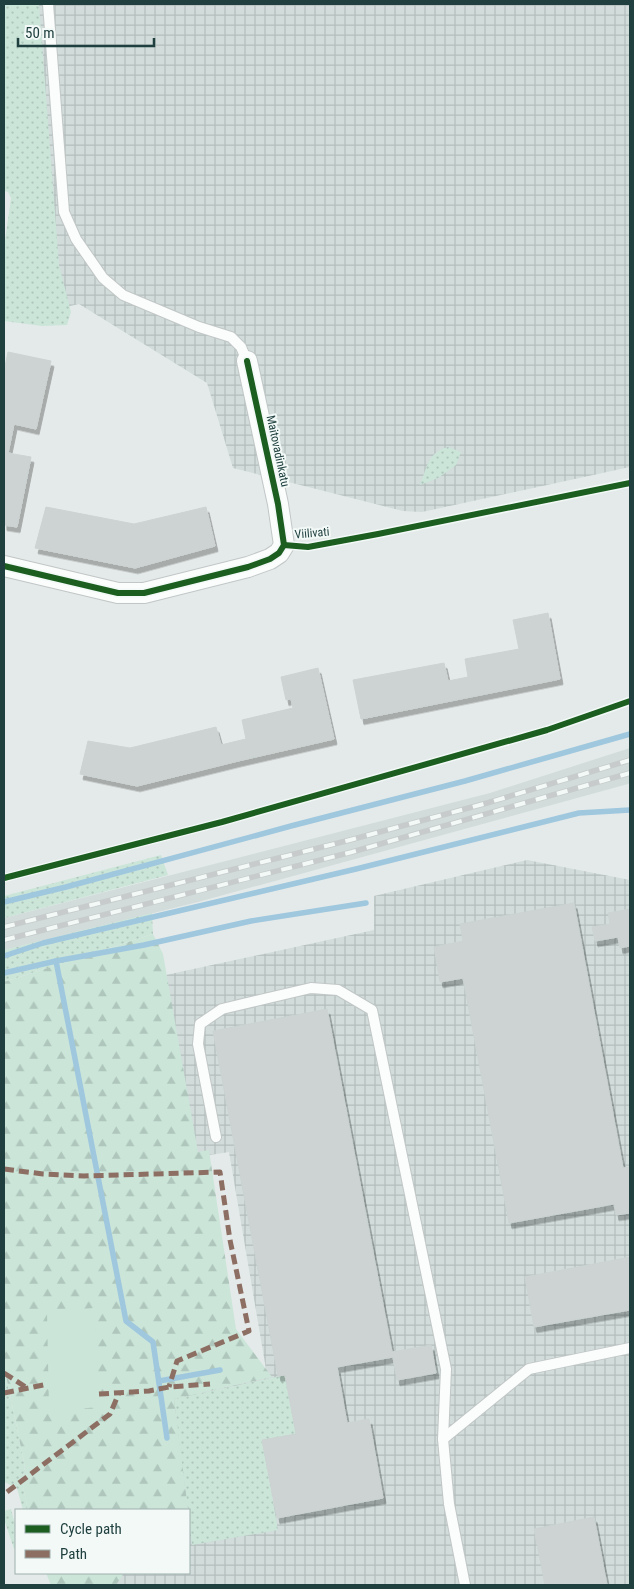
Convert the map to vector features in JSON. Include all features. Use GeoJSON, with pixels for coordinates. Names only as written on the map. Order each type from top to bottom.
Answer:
{"type":"FeatureCollection","features":[{"type":"Feature","properties":{"kind":"street","name":"Maitovadinkatu"},"geometry":{"type":"LineString","coordinates":[[247,361],[278,504],[284,546]]}},
{"type":"Feature","properties":{"kind":"street","name":"Viilivati"},"geometry":{"type":"LineString","coordinates":[[4,566],[118,593],[144,593],[248,567],[270,559],[279,553],[284,546]]}},
{"type":"Feature","properties":{"kind":"lane"},"geometry":{"type":"LineString","coordinates":[[48,4],[64,212],[76,238],[103,278],[123,295],[199,327],[231,337],[241,347],[247,361]]}},
{"type":"Feature","properties":{"kind":"lane"},"geometry":{"type":"LineString","coordinates":[[216,1137],[198,1044],[200,1024],[222,1009],[311,988],[338,990],[372,1010],[446,1369],[443,1439],[449,1504],[465,1585]]}},
{"type":"Feature","properties":{"kind":"lane"},"geometry":{"type":"LineString","coordinates":[[443,1439],[529,1369],[630,1348]]}},
{"type":"Feature","properties":{"kind":"shaded area"},"geometry":{"type":"Polygon","coordinates":[[[19,4],[630,4],[630,467],[422,512],[403,511],[233,468],[207,383],[79,304],[17,318],[19,4]]]}},
{"type":"Feature","properties":{"kind":"shaded area"},"geometry":{"type":"Polygon","coordinates":[[[630,748],[630,783],[628,784],[198,902],[4,950],[4,918],[490,793],[630,748]]]}},
{"type":"Feature","properties":{"kind":"shaded area"},"geometry":{"type":"Polygon","coordinates":[[[527,860],[630,880],[630,1585],[110,1585],[116,1574],[190,1574],[190,1509],[183,1509],[171,1397],[267,1375],[229,1152],[197,1157],[161,976],[374,930],[374,896],[527,860]]]}},
{"type":"Feature","properties":{"kind":"green space"},"geometry":{"type":"Polygon","coordinates":[[[4,4],[39,4],[59,265],[71,312],[67,325],[42,326],[4,321],[4,247],[11,198],[8,192],[4,191],[4,4]]]}},
{"type":"Feature","properties":{"kind":"green space"},"geometry":{"type":"Polygon","coordinates":[[[448,447],[461,452],[456,465],[438,478],[420,485],[432,457],[441,449],[448,447]]]}},
{"type":"Feature","properties":{"kind":"green space"},"geometry":{"type":"Polygon","coordinates":[[[161,855],[168,875],[4,918],[4,896],[161,855]]]}},
{"type":"Feature","properties":{"kind":"green space"},"geometry":{"type":"Polygon","coordinates":[[[152,913],[153,934],[4,982],[4,950],[152,913]]]}},
{"type":"Feature","properties":{"kind":"green space"},"geometry":{"type":"Polygon","coordinates":[[[153,934],[163,954],[198,1152],[209,1150],[236,1329],[272,1377],[174,1399],[188,1509],[28,1509],[22,1482],[25,1467],[4,1366],[4,982],[153,934]]]}},
{"type":"Feature","properties":{"kind":"green space"},"geometry":{"type":"Polygon","coordinates":[[[94,1308],[100,1407],[49,1411],[47,1312],[94,1308]]]}},
{"type":"Feature","properties":{"kind":"green space"},"geometry":{"type":"Polygon","coordinates":[[[4,1366],[25,1467],[22,1482],[28,1509],[23,1509],[17,1488],[4,1482],[4,1366]]]}},
{"type":"Feature","properties":{"kind":"green space"},"geometry":{"type":"Polygon","coordinates":[[[285,1375],[296,1434],[262,1440],[278,1530],[192,1545],[190,1509],[188,1509],[174,1399],[285,1375]]]}},
{"type":"Feature","properties":{"kind":"green space"},"geometry":{"type":"Polygon","coordinates":[[[11,1509],[15,1524],[15,1549],[4,1519],[4,1511],[11,1509]]]}},
{"type":"Feature","properties":{"kind":"green space"},"geometry":{"type":"Polygon","coordinates":[[[46,1574],[123,1574],[116,1585],[51,1585],[46,1574]]]}},
{"type":"Feature","properties":{"kind":"building"},"geometry":{"type":"Polygon","coordinates":[[[8,352],[51,361],[36,429],[14,424],[8,453],[31,457],[17,527],[4,525],[4,371],[8,352]]]}},
{"type":"Feature","properties":{"kind":"building"},"geometry":{"type":"Polygon","coordinates":[[[46,507],[134,524],[206,507],[215,546],[135,568],[35,548],[46,507]]]}},
{"type":"Feature","properties":{"kind":"building"},"geometry":{"type":"Polygon","coordinates":[[[548,613],[560,679],[361,719],[353,680],[444,663],[448,681],[468,677],[465,659],[519,649],[513,620],[548,613]]]}},
{"type":"Feature","properties":{"kind":"building"},"geometry":{"type":"Polygon","coordinates":[[[318,668],[334,739],[238,761],[233,742],[246,739],[242,720],[293,708],[291,699],[286,700],[281,677],[318,668]]]}},
{"type":"Feature","properties":{"kind":"building"},"geometry":{"type":"Polygon","coordinates":[[[216,727],[221,745],[233,742],[238,761],[137,786],[80,774],[88,741],[130,748],[216,727]]]}},
{"type":"Feature","properties":{"kind":"building"},"geometry":{"type":"Polygon","coordinates":[[[574,903],[623,1168],[630,1167],[630,1213],[616,1215],[614,1204],[509,1223],[463,978],[440,982],[434,947],[463,941],[460,924],[574,903]]]}},
{"type":"Feature","properties":{"kind":"building"},"geometry":{"type":"Polygon","coordinates":[[[630,909],[630,946],[620,948],[618,937],[595,941],[592,927],[610,924],[608,913],[630,909]]]}},
{"type":"Feature","properties":{"kind":"building"},"geometry":{"type":"Polygon","coordinates":[[[327,1009],[392,1352],[431,1345],[436,1373],[397,1380],[393,1357],[337,1367],[347,1423],[369,1419],[383,1498],[277,1518],[262,1440],[296,1434],[285,1375],[278,1376],[213,1031],[327,1009]]]}},
{"type":"Feature","properties":{"kind":"building"},"geometry":{"type":"Polygon","coordinates":[[[630,1257],[630,1310],[567,1321],[557,1271],[630,1257]]]}},
{"type":"Feature","properties":{"kind":"building"},"geometry":{"type":"Polygon","coordinates":[[[557,1271],[567,1321],[534,1327],[525,1277],[557,1271]]]}},
{"type":"Feature","properties":{"kind":"building"},"geometry":{"type":"Polygon","coordinates":[[[594,1517],[607,1585],[545,1585],[534,1529],[594,1517]]]}},
{"type":"Feature","properties":{"kind":"waterway"},"geometry":{"type":"LineString","coordinates":[[4,902],[465,781],[630,734]]}},
{"type":"Feature","properties":{"kind":"waterway"},"geometry":{"type":"LineString","coordinates":[[4,956],[43,943],[356,869],[579,813],[630,810]]}},
{"type":"Feature","properties":{"kind":"waterway"},"geometry":{"type":"LineString","coordinates":[[4,973],[251,921],[366,903]]}},
{"type":"Feature","properties":{"kind":"waterway"},"geometry":{"type":"LineString","coordinates":[[56,961],[126,1321],[153,1342],[167,1438]]}},
{"type":"Feature","properties":{"kind":"waterway"},"geometry":{"type":"LineString","coordinates":[[159,1381],[220,1370]]}},
{"type":"Feature","properties":{"kind":"railway"},"geometry":{"type":"LineString","coordinates":[[4,927],[350,840],[487,803],[630,760]]}},
{"type":"Feature","properties":{"kind":"railway"},"geometry":{"type":"LineString","coordinates":[[4,940],[352,852],[630,773]]}},
{"type":"Feature","properties":{"kind":"marked path"},"geometry":{"type":"LineString","coordinates":[[4,1169],[43,1174],[84,1176],[220,1172],[230,1240],[249,1331],[177,1361],[169,1387]]}},
{"type":"Feature","properties":{"kind":"marked path"},"geometry":{"type":"LineString","coordinates":[[4,1373],[27,1388]]}},
{"type":"Feature","properties":{"kind":"marked path"},"geometry":{"type":"LineString","coordinates":[[4,1393],[48,1384]]}},
{"type":"Feature","properties":{"kind":"marked path"},"geometry":{"type":"LineString","coordinates":[[99,1394],[210,1384]]}},
{"type":"Feature","properties":{"kind":"marked path"},"geometry":{"type":"LineString","coordinates":[[7,1492],[110,1414],[119,1393]]}},
{"type":"Feature","properties":{"kind":"cycle path"},"geometry":{"type":"LineString","coordinates":[[247,361],[278,504],[284,545]]}},
{"type":"Feature","properties":{"kind":"cycle path"},"geometry":{"type":"LineString","coordinates":[[284,545],[308,547],[630,483]]}},
{"type":"Feature","properties":{"kind":"cycle path"},"geometry":{"type":"LineString","coordinates":[[4,566],[118,593],[144,593],[248,567],[270,559],[279,553],[284,545]]}},
{"type":"Feature","properties":{"kind":"cycle path"},"geometry":{"type":"LineString","coordinates":[[4,878],[222,822],[547,730],[630,701]]}}]}
